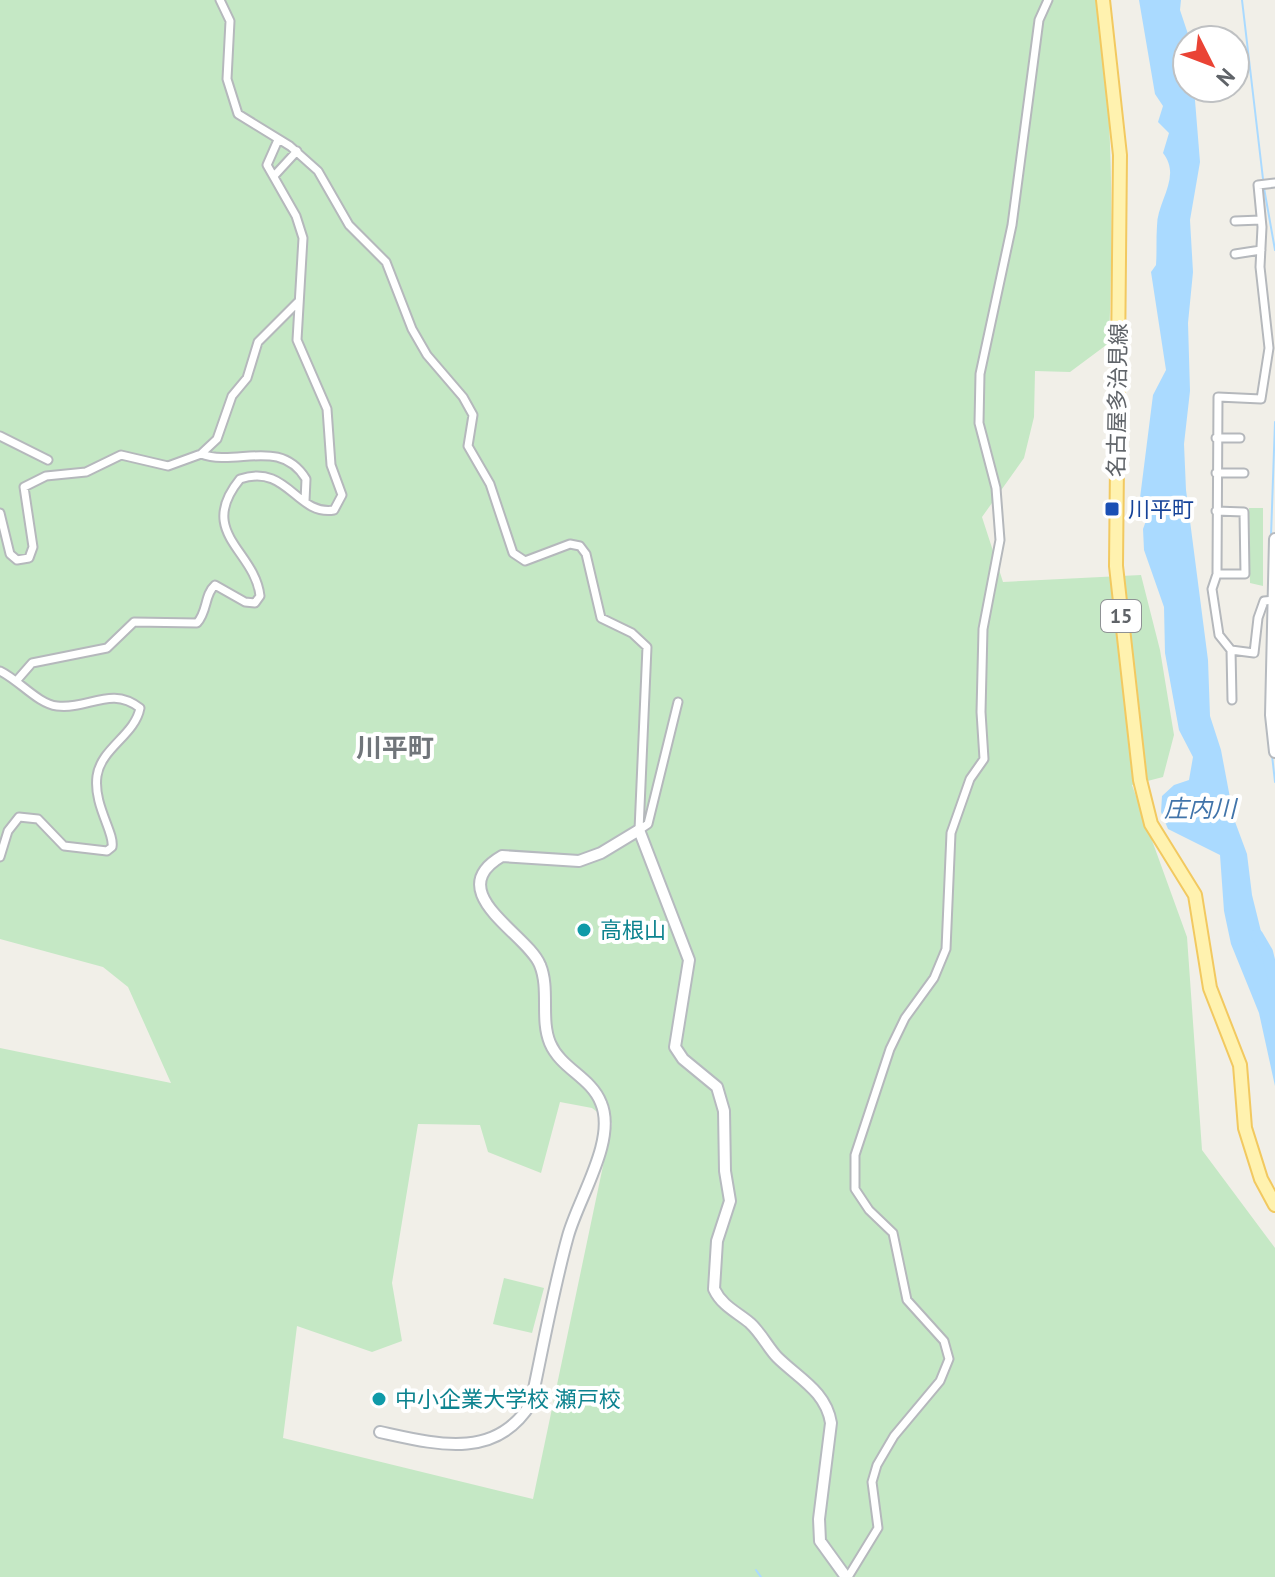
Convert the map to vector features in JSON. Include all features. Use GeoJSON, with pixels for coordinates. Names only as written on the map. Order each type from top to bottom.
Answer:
{"type":"FeatureCollection","features":[{"type":"Feature","properties":{"kind":"main road","name":"名古屋多治見線"},"geometry":{"type":"LineString","coordinates":[[1103,0],[1120,155],[1116,566],[1140,780],[1151,824],[1195,895],[1210,988],[1240,1065],[1245,1128],[1261,1179],[1275,1205]]}},
{"type":"Feature","properties":{"kind":"street"},"geometry":{"type":"LineString","coordinates":[[220,0],[230,21],[227,79],[238,114],[297,151],[328,185],[349,225],[386,262],[412,329],[427,355],[463,397],[473,415],[468,446],[490,484],[513,553],[525,561],[570,544],[580,546],[586,554],[601,618],[632,633],[647,647],[639,830],[689,960],[675,1047],[683,1059],[717,1087],[724,1111],[725,1171],[730,1201],[717,1241],[714,1289],[732,1312],[747,1321],[779,1358],[821,1396],[829,1410],[831,1423],[819,1519],[820,1541],[847,1577],[878,1528],[872,1482],[877,1465],[894,1436],[940,1381],[949,1359],[944,1341],[907,1300],[893,1233],[869,1210],[855,1189],[855,1155],[867,1110],[898,1029],[934,978],[946,949],[951,833],[970,779],[984,759],[981,712],[983,629],[1000,540],[996,488],[979,423],[980,374],[1012,225],[1039,20],[1048,0]]}},
{"type":"Feature","properties":{"kind":"street"},"geometry":{"type":"LineString","coordinates":[[18,679],[32,663],[107,648],[134,622],[197,623],[206,612],[209,590],[215,585],[245,602],[255,603],[260,596],[259,588],[226,532],[226,503],[240,479],[266,475],[277,479],[305,501],[327,511],[334,510],[342,495],[331,465],[327,409],[297,340],[303,238],[296,216],[267,165],[278,140]]}},
{"type":"Feature","properties":{"kind":"street"},"geometry":{"type":"LineString","coordinates":[[274,176],[297,151]]}},
{"type":"Feature","properties":{"kind":"street"},"geometry":{"type":"LineString","coordinates":[[1232,700],[1231,650],[1219,635],[1212,589],[1217,574],[1218,397],[1261,399],[1269,348],[1258,185],[1275,183]]}},
{"type":"Feature","properties":{"kind":"street"},"geometry":{"type":"LineString","coordinates":[[1235,221],[1261,220]]}},
{"type":"Feature","properties":{"kind":"street"},"geometry":{"type":"LineString","coordinates":[[1235,254],[1261,250]]}},
{"type":"Feature","properties":{"kind":"street"},"geometry":{"type":"LineString","coordinates":[[0,513],[10,554],[17,560],[29,558],[33,547],[24,487],[46,476],[86,472],[121,455],[168,466],[201,454],[217,439],[232,396],[247,378],[258,342],[298,302]]}},
{"type":"Feature","properties":{"kind":"street"},"geometry":{"type":"LineString","coordinates":[[0,436],[48,460]]}},
{"type":"Feature","properties":{"kind":"street"},"geometry":{"type":"LineString","coordinates":[[1216,438],[1240,438]]}},
{"type":"Feature","properties":{"kind":"street"},"geometry":{"type":"LineString","coordinates":[[201,454],[215,459],[240,454],[275,455],[289,462],[306,479],[305,501]]}},
{"type":"Feature","properties":{"kind":"street"},"geometry":{"type":"LineString","coordinates":[[1216,473],[1244,473]]}},
{"type":"Feature","properties":{"kind":"street"},"geometry":{"type":"LineString","coordinates":[[1216,511],[1244,512],[1245,574],[1217,574]]}},
{"type":"Feature","properties":{"kind":"street"},"geometry":{"type":"LineString","coordinates":[[1275,539],[1271,715],[1275,752]]}},
{"type":"Feature","properties":{"kind":"street"},"geometry":{"type":"LineString","coordinates":[[1231,650],[1254,653],[1264,601],[1274,600]]}},
{"type":"Feature","properties":{"kind":"street"},"geometry":{"type":"LineString","coordinates":[[0,671],[18,679],[43,703],[54,706],[74,706],[114,696],[140,708],[138,719],[104,759],[97,777],[98,806],[113,838],[112,847],[107,851],[64,846],[38,819],[19,817],[8,831],[0,857]]}},
{"type":"Feature","properties":{"kind":"street"},"geometry":{"type":"LineString","coordinates":[[380,1432],[454,1446],[475,1444],[496,1437],[518,1422],[531,1403],[568,1235],[589,1185],[606,1121],[601,1101],[588,1083],[567,1068],[556,1054],[545,1022],[542,967],[532,951],[495,918],[485,902],[481,881],[484,871],[502,856],[579,861],[601,853],[648,824],[678,702]]}},
{"type":"Feature","properties":{"kind":"green space"},"geometry":{"type":"Polygon","coordinates":[[[0,0],[1097,0],[1107,85],[1111,171],[1109,343],[1070,372],[1035,371],[1034,417],[1024,458],[982,517],[1003,582],[1141,575],[1160,650],[1174,735],[1163,777],[1132,785],[1187,937],[1202,1150],[1275,1248],[1275,1577],[0,1577],[0,1048],[171,1083],[128,987],[103,967],[0,939],[0,0]],[[560,1102],[541,1173],[488,1152],[480,1125],[418,1124],[392,1283],[402,1341],[372,1352],[297,1326],[283,1438],[533,1499],[612,1123],[592,1108],[560,1102]]]}},
{"type":"Feature","properties":{"kind":"green space"},"geometry":{"type":"Polygon","coordinates":[[[1249,508],[1263,508],[1263,586],[1250,583],[1249,508]]]}},
{"type":"Feature","properties":{"kind":"green space"},"geometry":{"type":"Polygon","coordinates":[[[504,1278],[544,1288],[532,1333],[493,1324],[504,1278]]]}},
{"type":"Feature","properties":{"kind":"water","name":"庄内川"},"geometry":{"type":"Polygon","coordinates":[[[1139,0],[1181,0],[1180,10],[1185,24],[1171,24],[1171,104],[1195,104],[1200,162],[1190,220],[1193,272],[1188,323],[1190,391],[1184,444],[1186,490],[1208,660],[1210,716],[1221,750],[1234,819],[1247,854],[1252,895],[1275,988],[1275,1086],[1259,1013],[1231,944],[1224,911],[1220,855],[1168,829],[1161,812],[1162,796],[1174,785],[1189,780],[1193,757],[1179,730],[1165,653],[1164,607],[1144,550],[1143,529],[1147,518],[1139,506],[1153,395],[1166,370],[1151,272],[1156,265],[1158,217],[1169,180],[1168,162],[1163,153],[1169,133],[1158,122],[1163,106],[1155,94],[1139,0]]]}},
{"type":"Feature","properties":{"kind":"waterway"},"geometry":{"type":"LineString","coordinates":[[1242,0],[1263,179]]}},
{"type":"Feature","properties":{"kind":"waterway"},"geometry":{"type":"LineString","coordinates":[[1264,188],[1275,250]]}},
{"type":"Feature","properties":{"kind":"waterway"},"geometry":{"type":"LineString","coordinates":[[1271,536],[1275,422]]}},
{"type":"Feature","properties":{"kind":"waterway"},"geometry":{"type":"LineString","coordinates":[[1272,755],[1275,782]]}},
{"type":"Feature","properties":{"kind":"waterway","name":"庄内川"},"geometry":{"type":"LineString","coordinates":[[1257,935],[1267,952],[1275,984]]}},
{"type":"Feature","properties":{"kind":"waterway"},"geometry":{"type":"LineString","coordinates":[[756,1570],[761,1577]]}},
{"type":"Feature","properties":{"kind":"place","name":"川平町"},"geometry":{"type":"Point","coordinates":[1112,509]}},
{"type":"Feature","properties":{"kind":"place","name":"高根山"},"geometry":{"type":"Point","coordinates":[584,930]}},
{"type":"Feature","properties":{"kind":"place","name":"中小企業大学校 瀬戸校"},"geometry":{"type":"Point","coordinates":[379,1399]}},
{"type":"Feature","properties":{"kind":"district","name":"川平町"},"geometry":{"type":"Point","coordinates":[395,748]}}]}
